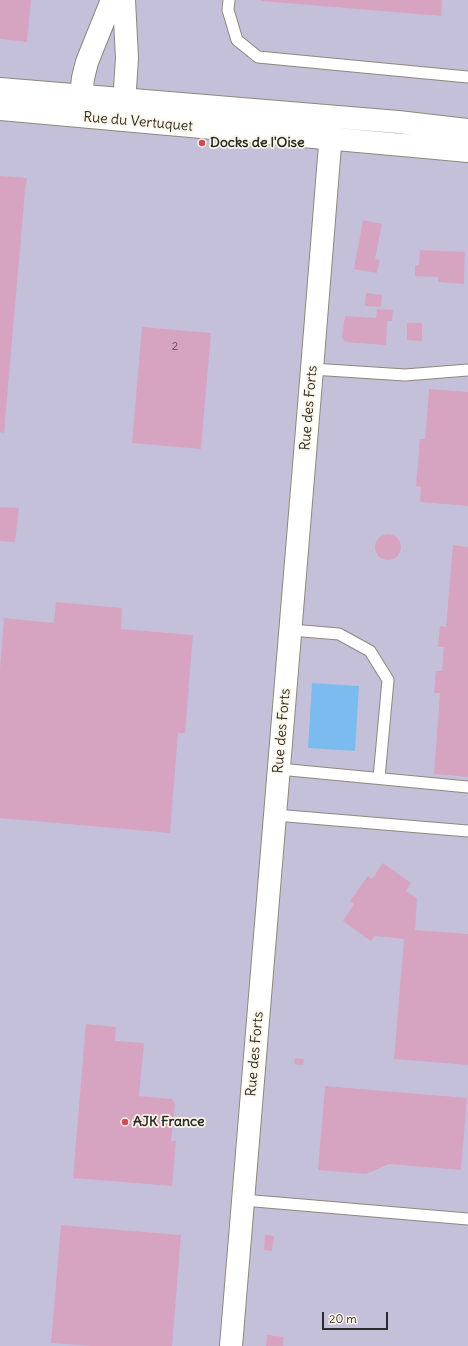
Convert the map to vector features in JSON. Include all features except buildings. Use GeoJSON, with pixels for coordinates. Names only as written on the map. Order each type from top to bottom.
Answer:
{"type":"FeatureCollection","features":[{"type":"Feature","properties":{"kind":"street"},"geometry":{"type":"LineString","coordinates":[[80,106],[83,78],[87,62],[112,0]]}},
{"type":"Feature","properties":{"kind":"street"},"geometry":{"type":"LineString","coordinates":[[124,0],[127,58],[124,110]]}},
{"type":"Feature","properties":{"kind":"street","name":"Rue du Vertuquet"},"geometry":{"type":"LineString","coordinates":[[0,89],[80,106],[124,110],[330,138],[468,152]]}},
{"type":"Feature","properties":{"kind":"street","name":"Rue du Vertuquet"},"geometry":{"type":"LineString","coordinates":[[0,109],[80,106]]}},
{"type":"Feature","properties":{"kind":"street","name":"Rue du Vertuquet"},"geometry":{"type":"LineString","coordinates":[[124,110],[332,116],[468,130]]}},
{"type":"Feature","properties":{"kind":"street","name":"Rue des Forts"},"geometry":{"type":"LineString","coordinates":[[231,1346],[332,116]]}},
{"type":"Feature","properties":{"kind":"lane"},"geometry":{"type":"LineString","coordinates":[[228,0],[228,10],[237,40],[258,57],[468,77]]}},
{"type":"Feature","properties":{"kind":"lane"},"geometry":{"type":"LineString","coordinates":[[312,369],[405,375],[468,370]]}},
{"type":"Feature","properties":{"kind":"lane"},"geometry":{"type":"LineString","coordinates":[[290,630],[339,634],[370,651],[388,680],[379,778]]}},
{"type":"Feature","properties":{"kind":"lane"},"geometry":{"type":"LineString","coordinates":[[279,769],[468,786]]}},
{"type":"Feature","properties":{"kind":"lane"},"geometry":{"type":"LineString","coordinates":[[275,815],[468,831]]}},
{"type":"Feature","properties":{"kind":"lane"},"geometry":{"type":"LineString","coordinates":[[243,1200],[468,1219]]}},
{"type":"Feature","properties":{"kind":"shaded area"},"geometry":{"type":"Polygon","coordinates":[[[0,0],[468,0],[468,1346],[0,1346],[0,0]]]}},
{"type":"Feature","properties":{"kind":"water"},"geometry":{"type":"Polygon","coordinates":[[[312,683],[359,686],[355,751],[308,748],[312,683]]]}},
{"type":"Feature","properties":{"kind":"place","name":"Docks de l'Oise"},"geometry":{"type":"Point","coordinates":[202,143]}},
{"type":"Feature","properties":{"kind":"place","name":"AJK France"},"geometry":{"type":"Point","coordinates":[125,1122]}}]}
